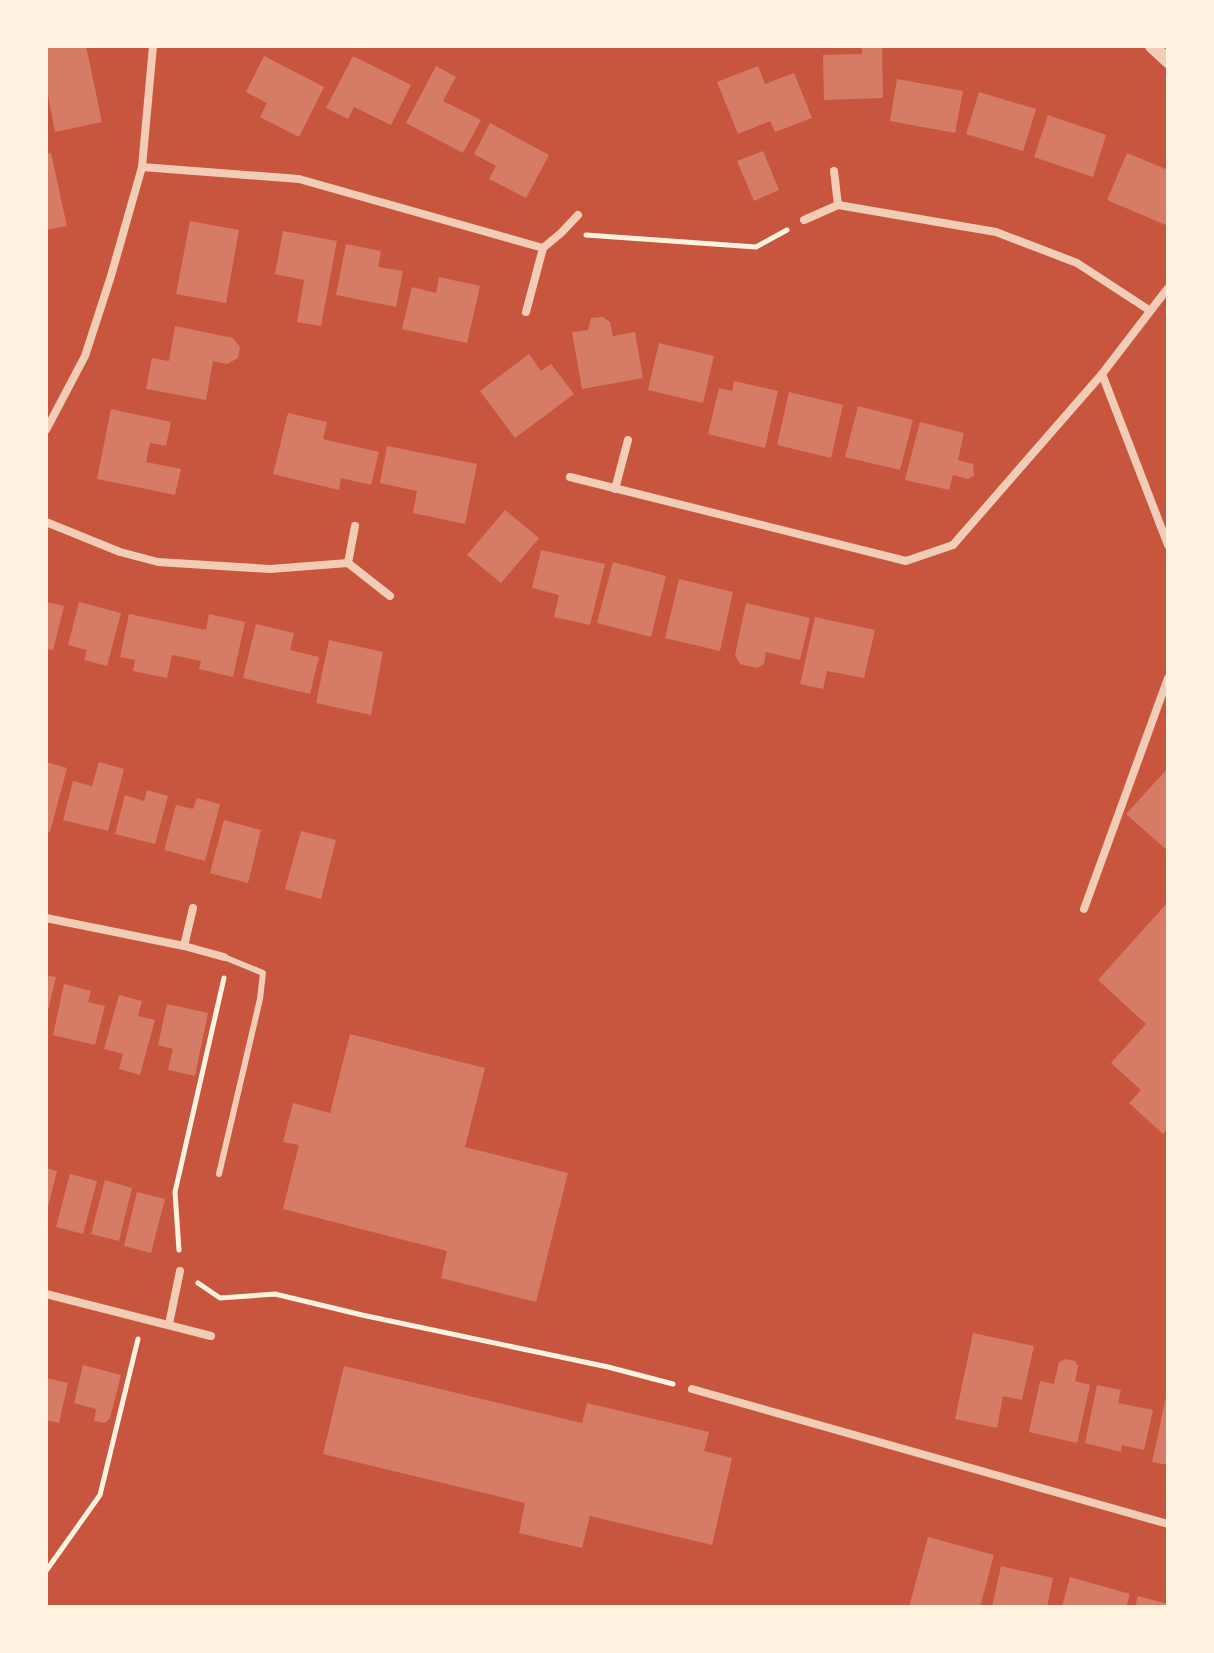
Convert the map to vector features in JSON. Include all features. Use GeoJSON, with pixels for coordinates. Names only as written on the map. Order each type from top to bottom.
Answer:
{"type":"FeatureCollection","features":[{"type":"Feature","properties":{"kind":"street"},"geometry":{"type":"LineString","coordinates":[[46,430],[85,356],[142,167],[153,46]]}},
{"type":"Feature","properties":{"kind":"street"},"geometry":{"type":"LineString","coordinates":[[1152,46],[1168,61]]}},
{"type":"Feature","properties":{"kind":"street"},"geometry":{"type":"LineString","coordinates":[[142,167],[299,179],[543,248]]}},
{"type":"Feature","properties":{"kind":"street"},"geometry":{"type":"LineString","coordinates":[[834,171],[838,205]]}},
{"type":"Feature","properties":{"kind":"street"},"geometry":{"type":"LineString","coordinates":[[804,220],[838,205],[996,232],[1077,263],[1149,310]]}},
{"type":"Feature","properties":{"kind":"street"},"geometry":{"type":"LineString","coordinates":[[526,312],[543,248],[578,215]]}},
{"type":"Feature","properties":{"kind":"street"},"geometry":{"type":"LineString","coordinates":[[570,477],[906,561],[953,545],[1102,374],[1168,288]]}},
{"type":"Feature","properties":{"kind":"street"},"geometry":{"type":"LineString","coordinates":[[1102,374],[1168,545]]}},
{"type":"Feature","properties":{"kind":"street"},"geometry":{"type":"LineString","coordinates":[[615,489],[628,440]]}},
{"type":"Feature","properties":{"kind":"street"},"geometry":{"type":"LineString","coordinates":[[46,522],[120,552],[158,562],[270,569],[348,563],[390,596]]}},
{"type":"Feature","properties":{"kind":"street"},"geometry":{"type":"LineString","coordinates":[[348,563],[355,526]]}},
{"type":"Feature","properties":{"kind":"street"},"geometry":{"type":"LineString","coordinates":[[1084,909],[1168,678]]}},
{"type":"Feature","properties":{"kind":"street"},"geometry":{"type":"LineString","coordinates":[[184,946],[193,908]]}},
{"type":"Feature","properties":{"kind":"street"},"geometry":{"type":"LineString","coordinates":[[46,918],[224,957]]}},
{"type":"Feature","properties":{"kind":"street"},"geometry":{"type":"LineString","coordinates":[[169,1324],[180,1271]]}},
{"type":"Feature","properties":{"kind":"street"},"geometry":{"type":"LineString","coordinates":[[46,1294],[211,1336]]}},
{"type":"Feature","properties":{"kind":"street"},"geometry":{"type":"LineString","coordinates":[[692,1389],[1168,1524]]}},
{"type":"Feature","properties":{"kind":"lane"},"geometry":{"type":"LineString","coordinates":[[219,1174],[260,999],[263,973],[224,957]]}},
{"type":"Feature","properties":{"kind":"path"},"geometry":{"type":"LineString","coordinates":[[561,233],[756,247],[804,220]]}},
{"type":"Feature","properties":{"kind":"path"},"geometry":{"type":"LineString","coordinates":[[224,957],[226,973],[175,1192],[180,1271],[220,1298],[275,1294],[608,1367],[692,1389]]}},
{"type":"Feature","properties":{"kind":"path"},"geometry":{"type":"LineString","coordinates":[[46,1571],[100,1495],[143,1319]]}},
{"type":"Feature","properties":{"kind":"building"},"geometry":{"type":"Polygon","coordinates":[[[46,46],[86,46],[102,122],[55,132],[46,85],[46,46]]]}},
{"type":"Feature","properties":{"kind":"building"},"geometry":{"type":"Polygon","coordinates":[[[862,46],[882,46],[883,98],[824,100],[823,55],[862,54],[862,46]]]}},
{"type":"Feature","properties":{"kind":"building"},"geometry":{"type":"Polygon","coordinates":[[[264,56],[324,87],[299,137],[260,117],[267,103],[246,92],[264,56]]]}},
{"type":"Feature","properties":{"kind":"building"},"geometry":{"type":"Polygon","coordinates":[[[353,56],[411,85],[391,125],[354,107],[348,119],[326,108],[353,56]]]}},
{"type":"Feature","properties":{"kind":"building"},"geometry":{"type":"Polygon","coordinates":[[[436,66],[456,77],[443,101],[481,120],[463,153],[406,123],[436,66]]]}},
{"type":"Feature","properties":{"kind":"building"},"geometry":{"type":"Polygon","coordinates":[[[758,66],[765,84],[794,73],[812,118],[775,132],[770,121],[738,134],[717,82],[758,66]]]}},
{"type":"Feature","properties":{"kind":"building"},"geometry":{"type":"Polygon","coordinates":[[[897,79],[963,91],[955,133],[890,121],[897,79]]]}},
{"type":"Feature","properties":{"kind":"building"},"geometry":{"type":"Polygon","coordinates":[[[979,92],[1036,109],[1023,151],[966,134],[979,92]]]}},
{"type":"Feature","properties":{"kind":"building"},"geometry":{"type":"Polygon","coordinates":[[[1048,115],[1106,135],[1093,177],[1034,157],[1048,115]]]}},
{"type":"Feature","properties":{"kind":"building"},"geometry":{"type":"Polygon","coordinates":[[[490,123],[549,155],[526,198],[489,179],[496,166],[474,154],[490,123]]]}},
{"type":"Feature","properties":{"kind":"building"},"geometry":{"type":"Polygon","coordinates":[[[763,151],[779,190],[754,201],[737,161],[763,151]]]}},
{"type":"Feature","properties":{"kind":"building"},"geometry":{"type":"Polygon","coordinates":[[[51,153],[67,226],[46,230],[46,154],[51,153]]]}},
{"type":"Feature","properties":{"kind":"building"},"geometry":{"type":"Polygon","coordinates":[[[1127,153],[1168,170],[1168,226],[1107,200],[1127,153]]]}},
{"type":"Feature","properties":{"kind":"building"},"geometry":{"type":"Polygon","coordinates":[[[190,221],[239,230],[226,303],[176,294],[190,221]]]}},
{"type":"Feature","properties":{"kind":"building"},"geometry":{"type":"Polygon","coordinates":[[[283,231],[337,241],[321,326],[297,322],[304,280],[275,274],[283,231]]]}},
{"type":"Feature","properties":{"kind":"building"},"geometry":{"type":"Polygon","coordinates":[[[346,244],[381,251],[378,267],[403,271],[396,307],[336,295],[346,244]]]}},
{"type":"Feature","properties":{"kind":"building"},"geometry":{"type":"Polygon","coordinates":[[[439,277],[480,286],[467,343],[402,329],[412,287],[436,293],[439,277]]]}},
{"type":"Feature","properties":{"kind":"building"},"geometry":{"type":"Polygon","coordinates":[[[603,317],[610,322],[613,336],[635,332],[643,378],[582,389],[572,332],[588,330],[591,318],[603,317]]]}},
{"type":"Feature","properties":{"kind":"building"},"geometry":{"type":"Polygon","coordinates":[[[175,326],[233,338],[240,347],[238,358],[227,364],[213,361],[206,400],[146,389],[152,358],[169,361],[175,326]]]}},
{"type":"Feature","properties":{"kind":"building"},"geometry":{"type":"Polygon","coordinates":[[[659,343],[714,356],[703,403],[648,390],[659,343]]]}},
{"type":"Feature","properties":{"kind":"building"},"geometry":{"type":"Polygon","coordinates":[[[529,354],[541,371],[551,364],[574,394],[515,438],[480,391],[529,354]]]}},
{"type":"Feature","properties":{"kind":"building"},"geometry":{"type":"Polygon","coordinates":[[[734,381],[778,391],[765,448],[708,434],[719,388],[732,391],[734,381]]]}},
{"type":"Feature","properties":{"kind":"building"},"geometry":{"type":"Polygon","coordinates":[[[789,392],[843,405],[831,458],[777,445],[789,392]]]}},
{"type":"Feature","properties":{"kind":"building"},"geometry":{"type":"Polygon","coordinates":[[[858,406],[913,420],[900,470],[845,457],[858,406]]]}},
{"type":"Feature","properties":{"kind":"building"},"geometry":{"type":"Polygon","coordinates":[[[111,409],[171,422],[166,446],[150,443],[146,462],[181,469],[175,495],[97,479],[111,409]]]}},
{"type":"Feature","properties":{"kind":"building"},"geometry":{"type":"Polygon","coordinates":[[[288,413],[327,422],[323,439],[379,452],[371,485],[341,478],[339,490],[273,474],[288,413]]]}},
{"type":"Feature","properties":{"kind":"building"},"geometry":{"type":"Polygon","coordinates":[[[920,422],[964,433],[958,460],[973,464],[974,476],[968,479],[953,475],[949,490],[905,480],[920,422]]]}},
{"type":"Feature","properties":{"kind":"building"},"geometry":{"type":"Polygon","coordinates":[[[387,446],[477,464],[465,524],[413,513],[417,491],[380,483],[387,446]]]}},
{"type":"Feature","properties":{"kind":"building"},"geometry":{"type":"Polygon","coordinates":[[[505,510],[539,538],[501,583],[467,555],[505,510]]]}},
{"type":"Feature","properties":{"kind":"building"},"geometry":{"type":"Polygon","coordinates":[[[541,550],[605,564],[590,625],[554,617],[559,595],[532,588],[541,550]]]}},
{"type":"Feature","properties":{"kind":"building"},"geometry":{"type":"Polygon","coordinates":[[[613,562],[666,576],[651,637],[597,623],[613,562]]]}},
{"type":"Feature","properties":{"kind":"building"},"geometry":{"type":"Polygon","coordinates":[[[679,579],[733,592],[720,651],[665,638],[679,579]]]}},
{"type":"Feature","properties":{"kind":"building"},"geometry":{"type":"Polygon","coordinates":[[[46,602],[64,606],[53,650],[46,649],[46,602]]]}},
{"type":"Feature","properties":{"kind":"building"},"geometry":{"type":"Polygon","coordinates":[[[79,602],[121,613],[107,666],[84,660],[87,650],[68,645],[79,602]]]}},
{"type":"Feature","properties":{"kind":"building"},"geometry":{"type":"Polygon","coordinates":[[[746,603],[810,618],[800,660],[766,652],[764,664],[757,668],[740,664],[735,655],[746,603]]]}},
{"type":"Feature","properties":{"kind":"building"},"geometry":{"type":"Polygon","coordinates":[[[129,614],[206,630],[209,614],[245,622],[233,677],[199,669],[201,661],[172,655],[167,678],[133,671],[135,660],[120,657],[129,614]]]}},
{"type":"Feature","properties":{"kind":"building"},"geometry":{"type":"Polygon","coordinates":[[[815,617],[875,630],[864,678],[827,671],[823,689],[800,684],[815,617]]]}},
{"type":"Feature","properties":{"kind":"building"},"geometry":{"type":"Polygon","coordinates":[[[256,624],[294,633],[290,650],[319,657],[310,694],[243,678],[256,624]]]}},
{"type":"Feature","properties":{"kind":"building"},"geometry":{"type":"Polygon","coordinates":[[[329,640],[383,652],[371,715],[316,703],[329,640]]]}},
{"type":"Feature","properties":{"kind":"building"},"geometry":{"type":"Polygon","coordinates":[[[46,762],[67,768],[50,832],[46,831],[46,762]]]}},
{"type":"Feature","properties":{"kind":"building"},"geometry":{"type":"Polygon","coordinates":[[[99,762],[124,769],[108,831],[63,820],[73,781],[92,786],[99,762]]]}},
{"type":"Feature","properties":{"kind":"building"},"geometry":{"type":"Polygon","coordinates":[[[1168,768],[1168,851],[1126,814],[1168,768]]]}},
{"type":"Feature","properties":{"kind":"building"},"geometry":{"type":"Polygon","coordinates":[[[147,790],[168,796],[155,844],[115,834],[125,795],[144,801],[147,790]]]}},
{"type":"Feature","properties":{"kind":"building"},"geometry":{"type":"Polygon","coordinates":[[[197,798],[220,804],[205,861],[164,850],[176,805],[193,809],[197,798]]]}},
{"type":"Feature","properties":{"kind":"building"},"geometry":{"type":"Polygon","coordinates":[[[224,820],[261,830],[248,883],[210,873],[224,820]]]}},
{"type":"Feature","properties":{"kind":"building"},"geometry":{"type":"Polygon","coordinates":[[[301,831],[336,840],[321,899],[285,889],[301,831]]]}},
{"type":"Feature","properties":{"kind":"building"},"geometry":{"type":"Polygon","coordinates":[[[1168,902],[1168,1129],[1163,1134],[1129,1103],[1141,1090],[1111,1063],[1146,1024],[1098,980],[1168,902]]]}},
{"type":"Feature","properties":{"kind":"building"},"geometry":{"type":"Polygon","coordinates":[[[46,975],[56,977],[47,1015],[46,1015],[46,975]]]}},
{"type":"Feature","properties":{"kind":"building"},"geometry":{"type":"Polygon","coordinates":[[[64,984],[91,991],[88,1002],[105,1006],[95,1045],[53,1035],[64,984]]]}},
{"type":"Feature","properties":{"kind":"building"},"geometry":{"type":"Polygon","coordinates":[[[119,995],[142,1001],[138,1016],[155,1020],[140,1075],[119,1069],[123,1054],[104,1049],[119,995]]]}},
{"type":"Feature","properties":{"kind":"building"},"geometry":{"type":"Polygon","coordinates":[[[167,1004],[208,1013],[195,1076],[168,1070],[173,1049],[158,1045],[167,1004]]]}},
{"type":"Feature","properties":{"kind":"building"},"geometry":{"type":"Polygon","coordinates":[[[350,1034],[485,1068],[465,1147],[568,1173],[536,1302],[441,1278],[447,1251],[283,1209],[299,1145],[283,1142],[293,1103],[330,1113],[350,1034]]]}},
{"type":"Feature","properties":{"kind":"building"},"geometry":{"type":"Polygon","coordinates":[[[46,1168],[57,1171],[47,1211],[46,1211],[46,1168]]]}},
{"type":"Feature","properties":{"kind":"building"},"geometry":{"type":"Polygon","coordinates":[[[70,1174],[97,1181],[83,1234],[56,1227],[70,1174]]]}},
{"type":"Feature","properties":{"kind":"building"},"geometry":{"type":"Polygon","coordinates":[[[105,1180],[132,1188],[119,1241],[91,1234],[105,1180]]]}},
{"type":"Feature","properties":{"kind":"building"},"geometry":{"type":"Polygon","coordinates":[[[137,1192],[165,1199],[151,1253],[124,1246],[137,1192]]]}},
{"type":"Feature","properties":{"kind":"building"},"geometry":{"type":"Polygon","coordinates":[[[973,1333],[1034,1346],[1022,1400],[1003,1396],[997,1428],[955,1419],[973,1333]]]}},
{"type":"Feature","properties":{"kind":"building"},"geometry":{"type":"Polygon","coordinates":[[[1066,1359],[1075,1361],[1078,1366],[1075,1381],[1090,1385],[1077,1443],[1029,1432],[1040,1381],[1054,1384],[1059,1362],[1066,1359]]]}},
{"type":"Feature","properties":{"kind":"building"},"geometry":{"type":"Polygon","coordinates":[[[83,1365],[121,1375],[110,1418],[105,1423],[94,1421],[96,1409],[74,1403],[83,1365]]]}},
{"type":"Feature","properties":{"kind":"building"},"geometry":{"type":"Polygon","coordinates":[[[344,1366],[582,1423],[587,1403],[709,1432],[704,1451],[732,1458],[712,1545],[590,1516],[582,1548],[519,1533],[525,1503],[323,1454],[344,1366]]]}},
{"type":"Feature","properties":{"kind":"building"},"geometry":{"type":"Polygon","coordinates":[[[46,1378],[68,1383],[59,1423],[46,1420],[46,1378]]]}},
{"type":"Feature","properties":{"kind":"building"},"geometry":{"type":"Polygon","coordinates":[[[1097,1385],[1121,1390],[1118,1403],[1153,1410],[1144,1450],[1122,1445],[1121,1452],[1085,1443],[1097,1385]]]}},
{"type":"Feature","properties":{"kind":"building"},"geometry":{"type":"Polygon","coordinates":[[[1168,1392],[1168,1465],[1152,1462],[1168,1392]]]}},
{"type":"Feature","properties":{"kind":"building"},"geometry":{"type":"Polygon","coordinates":[[[928,1537],[994,1555],[980,1607],[909,1607],[928,1537]]]}},
{"type":"Feature","properties":{"kind":"building"},"geometry":{"type":"Polygon","coordinates":[[[1001,1566],[1053,1578],[1047,1607],[992,1607],[1001,1566]]]}},
{"type":"Feature","properties":{"kind":"building"},"geometry":{"type":"Polygon","coordinates":[[[1070,1577],[1130,1594],[1126,1607],[1062,1607],[1070,1577]]]}},
{"type":"Feature","properties":{"kind":"building"},"geometry":{"type":"Polygon","coordinates":[[[1138,1596],[1168,1604],[1168,1607],[1135,1607],[1138,1596]]]}}]}
